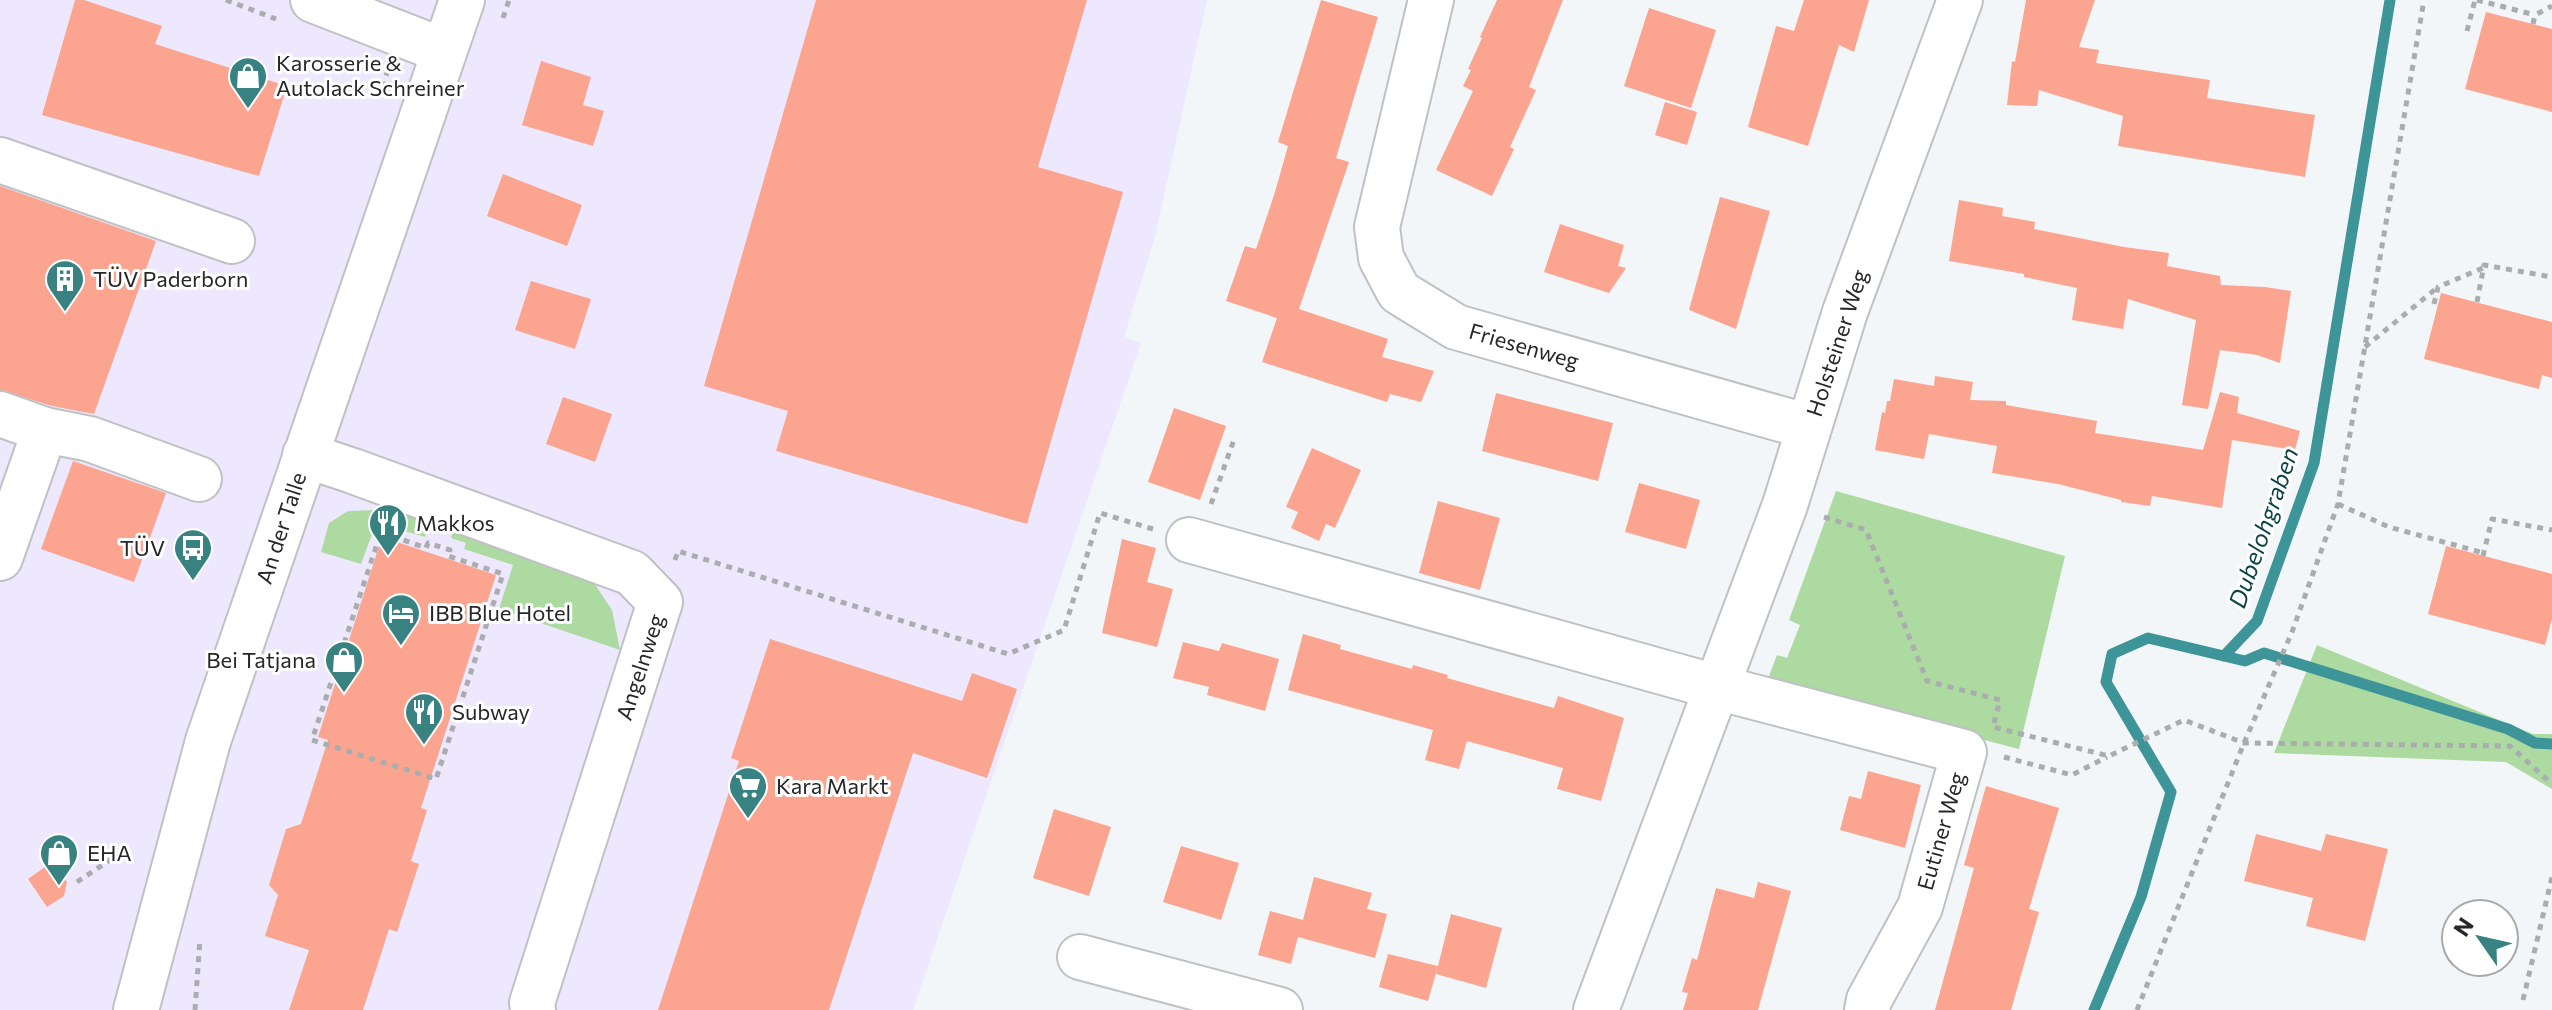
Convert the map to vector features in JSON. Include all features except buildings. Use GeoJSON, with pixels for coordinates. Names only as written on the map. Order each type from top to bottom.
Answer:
{"type":"FeatureCollection","features":[{"type":"Feature","properties":{"kind":"street"},"geometry":{"type":"LineString","coordinates":[[313,0],[444,51]]}},
{"type":"Feature","properties":{"kind":"street","name":"An der Talle"},"geometry":{"type":"LineString","coordinates":[[136,1010],[208,741],[462,0]]}},
{"type":"Feature","properties":{"kind":"street","name":"Friesenweg"},"geometry":{"type":"LineString","coordinates":[[1431,0],[1377,227],[1381,258],[1399,292],[1456,327],[1809,427]]}},
{"type":"Feature","properties":{"kind":"street","name":"Holsteiner Weg"},"geometry":{"type":"LineString","coordinates":[[1596,1010],[1785,505],[1845,312],[1960,0]]}},
{"type":"Feature","properties":{"kind":"street"},"geometry":{"type":"LineString","coordinates":[[0,160],[232,241]]}},
{"type":"Feature","properties":{"kind":"street"},"geometry":{"type":"LineString","coordinates":[[0,414],[45,430],[90,439],[199,479]]}},
{"type":"Feature","properties":{"kind":"street"},"geometry":{"type":"LineString","coordinates":[[0,558],[45,430]]}},
{"type":"Feature","properties":{"kind":"street","name":"Angelnweg"},"geometry":{"type":"LineString","coordinates":[[305,455],[632,573],[660,602],[532,1003],[533,1010]]}},
{"type":"Feature","properties":{"kind":"street"},"geometry":{"type":"LineString","coordinates":[[1193,542],[1716,687]]}},
{"type":"Feature","properties":{"kind":"street","name":"Eutiner Weg"},"geometry":{"type":"LineString","coordinates":[[1716,687],[1964,752],[1920,907],[1869,1000],[1867,1010]]}},
{"type":"Feature","properties":{"kind":"street"},"geometry":{"type":"LineString","coordinates":[[1080,957],[1280,1010]]}},
{"type":"Feature","properties":{"kind":"path"},"geometry":{"type":"LineString","coordinates":[[2137,1010],[2279,664],[2338,504],[2424,0]]}},
{"type":"Feature","properties":{"kind":"path"},"geometry":{"type":"LineString","coordinates":[[2467,31],[2476,0],[2535,15],[2552,6]]}},
{"type":"Feature","properties":{"kind":"path"},"geometry":{"type":"LineString","coordinates":[[2533,24],[2535,15]]}},
{"type":"Feature","properties":{"kind":"path"},"geometry":{"type":"LineString","coordinates":[[2365,347],[2438,287],[2484,268],[2484,265],[2552,277]]}},
{"type":"Feature","properties":{"kind":"path"},"geometry":{"type":"LineString","coordinates":[[2477,302],[2484,268]]}},
{"type":"Feature","properties":{"kind":"path"},"geometry":{"type":"LineString","coordinates":[[2434,304],[2438,287]]}},
{"type":"Feature","properties":{"kind":"path"},"geometry":{"type":"LineString","coordinates":[[660,602],[678,551],[1008,654],[1064,630],[1100,513],[1193,542],[1235,437]]}},
{"type":"Feature","properties":{"kind":"path"},"geometry":{"type":"LineString","coordinates":[[2338,504],[2389,527],[2484,554],[2492,519],[2552,530]]}},
{"type":"Feature","properties":{"kind":"path"},"geometry":{"type":"LineString","coordinates":[[1785,505],[1866,530],[1927,681],[2000,700],[1993,727],[2109,756]]}},
{"type":"Feature","properties":{"kind":"path"},"geometry":{"type":"LineString","coordinates":[[381,532],[426,548],[428,543],[450,550],[448,556],[503,574],[436,779],[312,740],[381,532]]}},
{"type":"Feature","properties":{"kind":"path"},"geometry":{"type":"LineString","coordinates":[[1964,752],[1986,752],[2072,775],[2184,720],[2244,743],[2510,746],[2552,784]]}},
{"type":"Feature","properties":{"kind":"path"},"geometry":{"type":"LineString","coordinates":[[77,882],[119,854]]}},
{"type":"Feature","properties":{"kind":"path"},"geometry":{"type":"LineString","coordinates":[[2523,1000],[2552,877]]}},
{"type":"Feature","properties":{"kind":"shaded area"},"geometry":{"type":"Polygon","coordinates":[[[0,0],[1207,0],[1155,237],[1124,337],[1141,343],[913,1010],[0,1010],[0,0]],[[376,523],[424,537],[427,531],[442,523],[376,523]],[[466,543],[465,549],[513,565],[500,609],[612,610],[466,543]]]}},
{"type":"Feature","properties":{"kind":"green space"},"geometry":{"type":"Polygon","coordinates":[[[1836,491],[2065,556],[2019,749],[1766,684],[1777,655],[1787,658],[1800,625],[1789,620],[1836,491]]]}},
{"type":"Feature","properties":{"kind":"green space"},"geometry":{"type":"Polygon","coordinates":[[[378,510],[442,522],[439,533],[427,531],[425,537],[376,523],[361,564],[321,552],[329,523],[348,511],[378,510]]]}},
{"type":"Feature","properties":{"kind":"green space"},"geometry":{"type":"Polygon","coordinates":[[[454,527],[590,577],[612,610],[620,650],[499,609],[513,565],[464,549],[466,543],[451,538],[454,527]]]}},
{"type":"Feature","properties":{"kind":"green space"},"geometry":{"type":"Polygon","coordinates":[[[2317,645],[2533,734],[2552,734],[2552,789],[2506,762],[2274,753],[2317,645]]]}},
{"type":"Feature","properties":{"kind":"waterway","name":"Dubelohgraben"},"geometry":{"type":"LineString","coordinates":[[2094,1010],[2141,897],[2171,792],[2106,682],[2112,654],[2148,638],[2224,656],[2257,621],[2314,463],[2390,0]]}},
{"type":"Feature","properties":{"kind":"waterway"},"geometry":{"type":"LineString","coordinates":[[2224,656],[2245,661],[2264,653],[2508,729],[2535,743],[2552,744]]}},
{"type":"Feature","properties":{"kind":"place","name":"Karosserie & Autolack Schreiner"},"geometry":{"type":"Point","coordinates":[248,110]}},
{"type":"Feature","properties":{"kind":"place","name":"TÜV Paderborn"},"geometry":{"type":"Point","coordinates":[65,313]}},
{"type":"Feature","properties":{"kind":"place","name":"Makkos"},"geometry":{"type":"Point","coordinates":[388,557]}},
{"type":"Feature","properties":{"kind":"place","name":"TÜV"},"geometry":{"type":"Point","coordinates":[193,582]}},
{"type":"Feature","properties":{"kind":"place","name":"IBB Blue Hotel"},"geometry":{"type":"Point","coordinates":[401,647]}},
{"type":"Feature","properties":{"kind":"place","name":"Bei Tatjana"},"geometry":{"type":"Point","coordinates":[344,694]}},
{"type":"Feature","properties":{"kind":"place","name":"Subway"},"geometry":{"type":"Point","coordinates":[424,746]}},
{"type":"Feature","properties":{"kind":"place","name":"Kara Markt"},"geometry":{"type":"Point","coordinates":[748,820]}},
{"type":"Feature","properties":{"kind":"place","name":"EHA"},"geometry":{"type":"Point","coordinates":[59,887]}}]}
